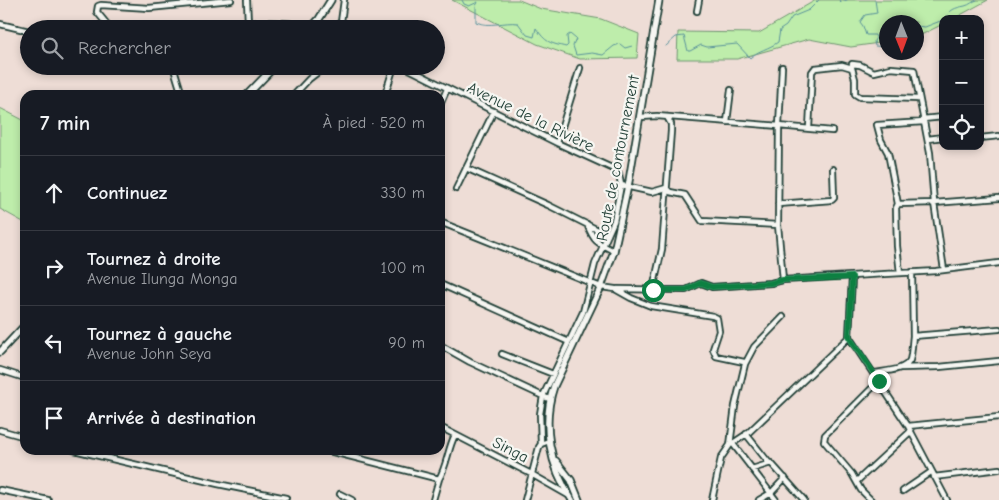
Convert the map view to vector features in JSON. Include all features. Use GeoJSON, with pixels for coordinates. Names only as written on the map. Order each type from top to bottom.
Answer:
{"type":"FeatureCollection","features":[{"type":"Feature","properties":{"kind":"street"},"geometry":{"type":"LineString","coordinates":[[104,20],[97,12],[98,6],[101,5],[149,8],[231,0]]}},
{"type":"Feature","properties":{"kind":"street"},"geometry":{"type":"LineString","coordinates":[[247,0],[248,20]]}},
{"type":"Feature","properties":{"kind":"street"},"geometry":{"type":"LineString","coordinates":[[318,20],[331,0]]}},
{"type":"Feature","properties":{"kind":"street"},"geometry":{"type":"LineString","coordinates":[[341,20],[344,0]]}},
{"type":"Feature","properties":{"kind":"street","name":"Route de contournement"},"geometry":{"type":"LineString","coordinates":[[571,498],[557,469],[548,441],[547,416],[550,400],[559,376],[601,287],[614,251],[641,116],[659,0]]}},
{"type":"Feature","properties":{"kind":"street"},"geometry":{"type":"LineString","coordinates":[[697,11],[699,0]]}},
{"type":"Feature","properties":{"kind":"street"},"geometry":{"type":"LineString","coordinates":[[0,24],[20,29]]}},
{"type":"Feature","properties":{"kind":"street"},"geometry":{"type":"LineString","coordinates":[[852,64],[860,65],[874,72],[891,68],[914,70],[928,139],[934,203],[944,270]]}},
{"type":"Feature","properties":{"kind":"street"},"geometry":{"type":"LineString","coordinates":[[809,128],[812,72],[815,68],[842,65],[852,68],[855,79],[855,94],[860,97],[919,98]]}},
{"type":"Feature","properties":{"kind":"street"},"geometry":{"type":"LineString","coordinates":[[782,67],[779,126],[778,225],[783,280]]}},
{"type":"Feature","properties":{"kind":"street"},"geometry":{"type":"LineString","coordinates":[[557,143],[580,68]]}},
{"type":"Feature","properties":{"kind":"street"},"geometry":{"type":"LineString","coordinates":[[176,75],[180,90]]}},
{"type":"Feature","properties":{"kind":"street"},"geometry":{"type":"LineString","coordinates":[[252,90],[266,75]]}},
{"type":"Feature","properties":{"kind":"street"},"geometry":{"type":"LineString","coordinates":[[299,90],[314,75]]}},
{"type":"Feature","properties":{"kind":"street"},"geometry":{"type":"LineString","coordinates":[[387,90],[391,75]]}},
{"type":"Feature","properties":{"kind":"street","name":"Avenue de la Rivière"},"geometry":{"type":"LineString","coordinates":[[420,75],[616,170],[619,174],[621,185]]}},
{"type":"Feature","properties":{"kind":"street"},"geometry":{"type":"LineString","coordinates":[[445,94],[447,89]]}},
{"type":"Feature","properties":{"kind":"street"},"geometry":{"type":"LineString","coordinates":[[727,122],[731,90]]}},
{"type":"Feature","properties":{"kind":"street"},"geometry":{"type":"LineString","coordinates":[[456,189],[494,111]]}},
{"type":"Feature","properties":{"kind":"street"},"geometry":{"type":"LineString","coordinates":[[641,116],[832,130]]}},
{"type":"Feature","properties":{"kind":"street"},"geometry":{"type":"LineString","coordinates":[[653,290],[662,249],[671,124],[667,117]]}},
{"type":"Feature","properties":{"kind":"street"},"geometry":{"type":"LineString","coordinates":[[900,273],[896,246],[896,208],[898,204],[888,153],[881,140],[877,125],[939,118]]}},
{"type":"Feature","properties":{"kind":"street"},"geometry":{"type":"LineString","coordinates":[[984,138],[999,136]]}},
{"type":"Feature","properties":{"kind":"street"},"geometry":{"type":"LineString","coordinates":[[928,139],[939,138]]}},
{"type":"Feature","properties":{"kind":"street"},"geometry":{"type":"LineString","coordinates":[[466,168],[608,235]]}},
{"type":"Feature","properties":{"kind":"street"},"geometry":{"type":"LineString","coordinates":[[778,204],[832,200],[835,193],[833,169]]}},
{"type":"Feature","properties":{"kind":"street"},"geometry":{"type":"LineString","coordinates":[[525,500],[541,444],[540,414],[542,396],[583,312],[595,264],[614,222],[621,185],[652,192],[666,188]]}},
{"type":"Feature","properties":{"kind":"street"},"geometry":{"type":"LineString","coordinates":[[666,188],[670,192],[685,195],[702,222],[778,225]]}},
{"type":"Feature","properties":{"kind":"street"},"geometry":{"type":"LineString","coordinates":[[898,204],[999,198]]}},
{"type":"Feature","properties":{"kind":"street"},"geometry":{"type":"LineString","coordinates":[[445,224],[601,287],[615,289],[686,290],[701,283],[712,287],[771,283],[783,280],[944,270],[999,263]]}},
{"type":"Feature","properties":{"kind":"street"},"geometry":{"type":"LineString","coordinates":[[587,224],[592,236],[603,246],[614,251]]}},
{"type":"Feature","properties":{"kind":"street"},"geometry":{"type":"LineString","coordinates":[[901,368],[910,360],[913,336],[912,272]]}},
{"type":"Feature","properties":{"kind":"street"},"geometry":{"type":"LineString","coordinates":[[852,277],[849,337],[910,429],[947,500]]}},
{"type":"Feature","properties":{"kind":"street"},"geometry":{"type":"LineString","coordinates":[[445,286],[574,344]]}},
{"type":"Feature","properties":{"kind":"street"},"geometry":{"type":"LineString","coordinates":[[615,289],[651,306],[713,316],[718,321],[719,331],[713,350],[716,356],[744,362],[745,364]]}},
{"type":"Feature","properties":{"kind":"street"},"geometry":{"type":"LineString","coordinates":[[773,498],[732,444],[736,406],[745,364],[754,347],[783,317]]}},
{"type":"Feature","properties":{"kind":"street"},"geometry":{"type":"LineString","coordinates":[[913,336],[999,329]]}},
{"type":"Feature","properties":{"kind":"street"},"geometry":{"type":"LineString","coordinates":[[0,352],[20,330]]}},
{"type":"Feature","properties":{"kind":"street"},"geometry":{"type":"LineString","coordinates":[[712,500],[721,458],[732,444],[746,434],[849,337]]}},
{"type":"Feature","properties":{"kind":"street"},"geometry":{"type":"LineString","coordinates":[[445,348],[470,362],[550,400]]}},
{"type":"Feature","properties":{"kind":"street"},"geometry":{"type":"LineString","coordinates":[[502,354],[559,376]]}},
{"type":"Feature","properties":{"kind":"street"},"geometry":{"type":"LineString","coordinates":[[874,373],[901,368],[938,367],[999,361]]}},
{"type":"Feature","properties":{"kind":"street"},"geometry":{"type":"LineString","coordinates":[[0,370],[20,376]]}},
{"type":"Feature","properties":{"kind":"street"},"geometry":{"type":"LineString","coordinates":[[871,500],[861,490],[857,481],[824,441],[824,438],[879,381]]}},
{"type":"Feature","properties":{"kind":"street"},"geometry":{"type":"LineString","coordinates":[[857,481],[910,429],[999,417]]}},
{"type":"Feature","properties":{"kind":"street"},"geometry":{"type":"LineString","coordinates":[[0,430],[20,436]]}},
{"type":"Feature","properties":{"kind":"street","name":"Singa"},"geometry":{"type":"LineString","coordinates":[[445,430],[533,475],[571,498]]}},
{"type":"Feature","properties":{"kind":"street"},"geometry":{"type":"LineString","coordinates":[[746,434],[769,463],[804,500]]}},
{"type":"Feature","properties":{"kind":"street"},"geometry":{"type":"LineString","coordinates":[[433,500],[455,435]]}},
{"type":"Feature","properties":{"kind":"street"},"geometry":{"type":"LineString","coordinates":[[541,444],[548,441]]}},
{"type":"Feature","properties":{"kind":"street"},"geometry":{"type":"LineString","coordinates":[[99,455],[218,484],[286,498]]}},
{"type":"Feature","properties":{"kind":"street"},"geometry":{"type":"LineString","coordinates":[[345,455],[439,479]]}},
{"type":"Feature","properties":{"kind":"street","name":"Route de contournement"},"geometry":{"type":"LineString","coordinates":[[554,457],[571,480],[580,500]]}},
{"type":"Feature","properties":{"kind":"street"},"geometry":{"type":"LineString","coordinates":[[752,469],[769,463]]}},
{"type":"Feature","properties":{"kind":"street"},"geometry":{"type":"LineString","coordinates":[[903,491],[932,474],[999,469]]}},
{"type":"Feature","properties":{"kind":"street"},"geometry":{"type":"LineString","coordinates":[[773,498],[785,478]]}},
{"type":"Feature","properties":{"kind":"street"},"geometry":{"type":"LineString","coordinates":[[0,490],[25,497],[48,500]]}},
{"type":"Feature","properties":{"kind":"street"},"geometry":{"type":"LineString","coordinates":[[340,494],[352,500]]}},
{"type":"Feature","properties":{"kind":"street"},"geometry":{"type":"LineString","coordinates":[[758,500],[773,498]]}},
{"type":"Feature","properties":{"kind":"green space"},"geometry":{"type":"Polygon","coordinates":[[[452,0],[519,0],[541,9],[601,19],[639,34],[637,58],[580,59],[537,44],[452,0]]]}},
{"type":"Feature","properties":{"kind":"green space"},"geometry":{"type":"Polygon","coordinates":[[[816,0],[988,0],[960,15],[939,15],[939,26],[924,34],[924,15],[879,15],[879,43],[851,47],[809,39],[737,59],[677,59],[678,32],[759,33],[816,0]]]}},
{"type":"Feature","properties":{"kind":"green space"},"geometry":{"type":"Polygon","coordinates":[[[0,108],[20,118],[20,220],[0,209],[0,108]]]}},
{"type":"Feature","properties":{"kind":"waterway"},"geometry":{"type":"LineString","coordinates":[[462,0],[464,4],[469,6],[478,2],[476,6],[476,22],[481,24],[518,23],[527,35],[534,37],[536,28],[549,42],[566,47],[568,45],[567,36],[570,34],[576,39],[573,46],[576,55],[592,53],[603,55],[614,46],[620,44],[625,48],[632,46]]}},
{"type":"Feature","properties":{"kind":"waterway"},"geometry":{"type":"LineString","coordinates":[[666,46],[676,37],[684,36],[688,51],[701,45],[707,47],[737,44],[750,58],[778,42],[780,30],[786,26],[792,17],[809,10],[819,0]]}},
{"type":"Feature","properties":{"kind":"waterway"},"geometry":{"type":"LineString","coordinates":[[839,0],[841,2],[847,0]]}},
{"type":"Feature","properties":{"kind":"waterway"},"geometry":{"type":"LineString","coordinates":[[875,0],[877,13],[865,15],[860,22],[866,35],[875,35],[875,46],[879,46]]}},
{"type":"Feature","properties":{"kind":"waterway"},"geometry":{"type":"LineString","coordinates":[[948,15],[958,7],[977,0]]}},
{"type":"Feature","properties":{"kind":"waterway"},"geometry":{"type":"LineString","coordinates":[[924,27],[939,22]]}},
{"type":"Feature","properties":{"kind":"route"},"geometry":{"type":"LineString","coordinates":[[653,290],[686,290],[701,283],[712,287],[771,283],[783,280],[852,277],[849,337],[879,381]]}}]}
